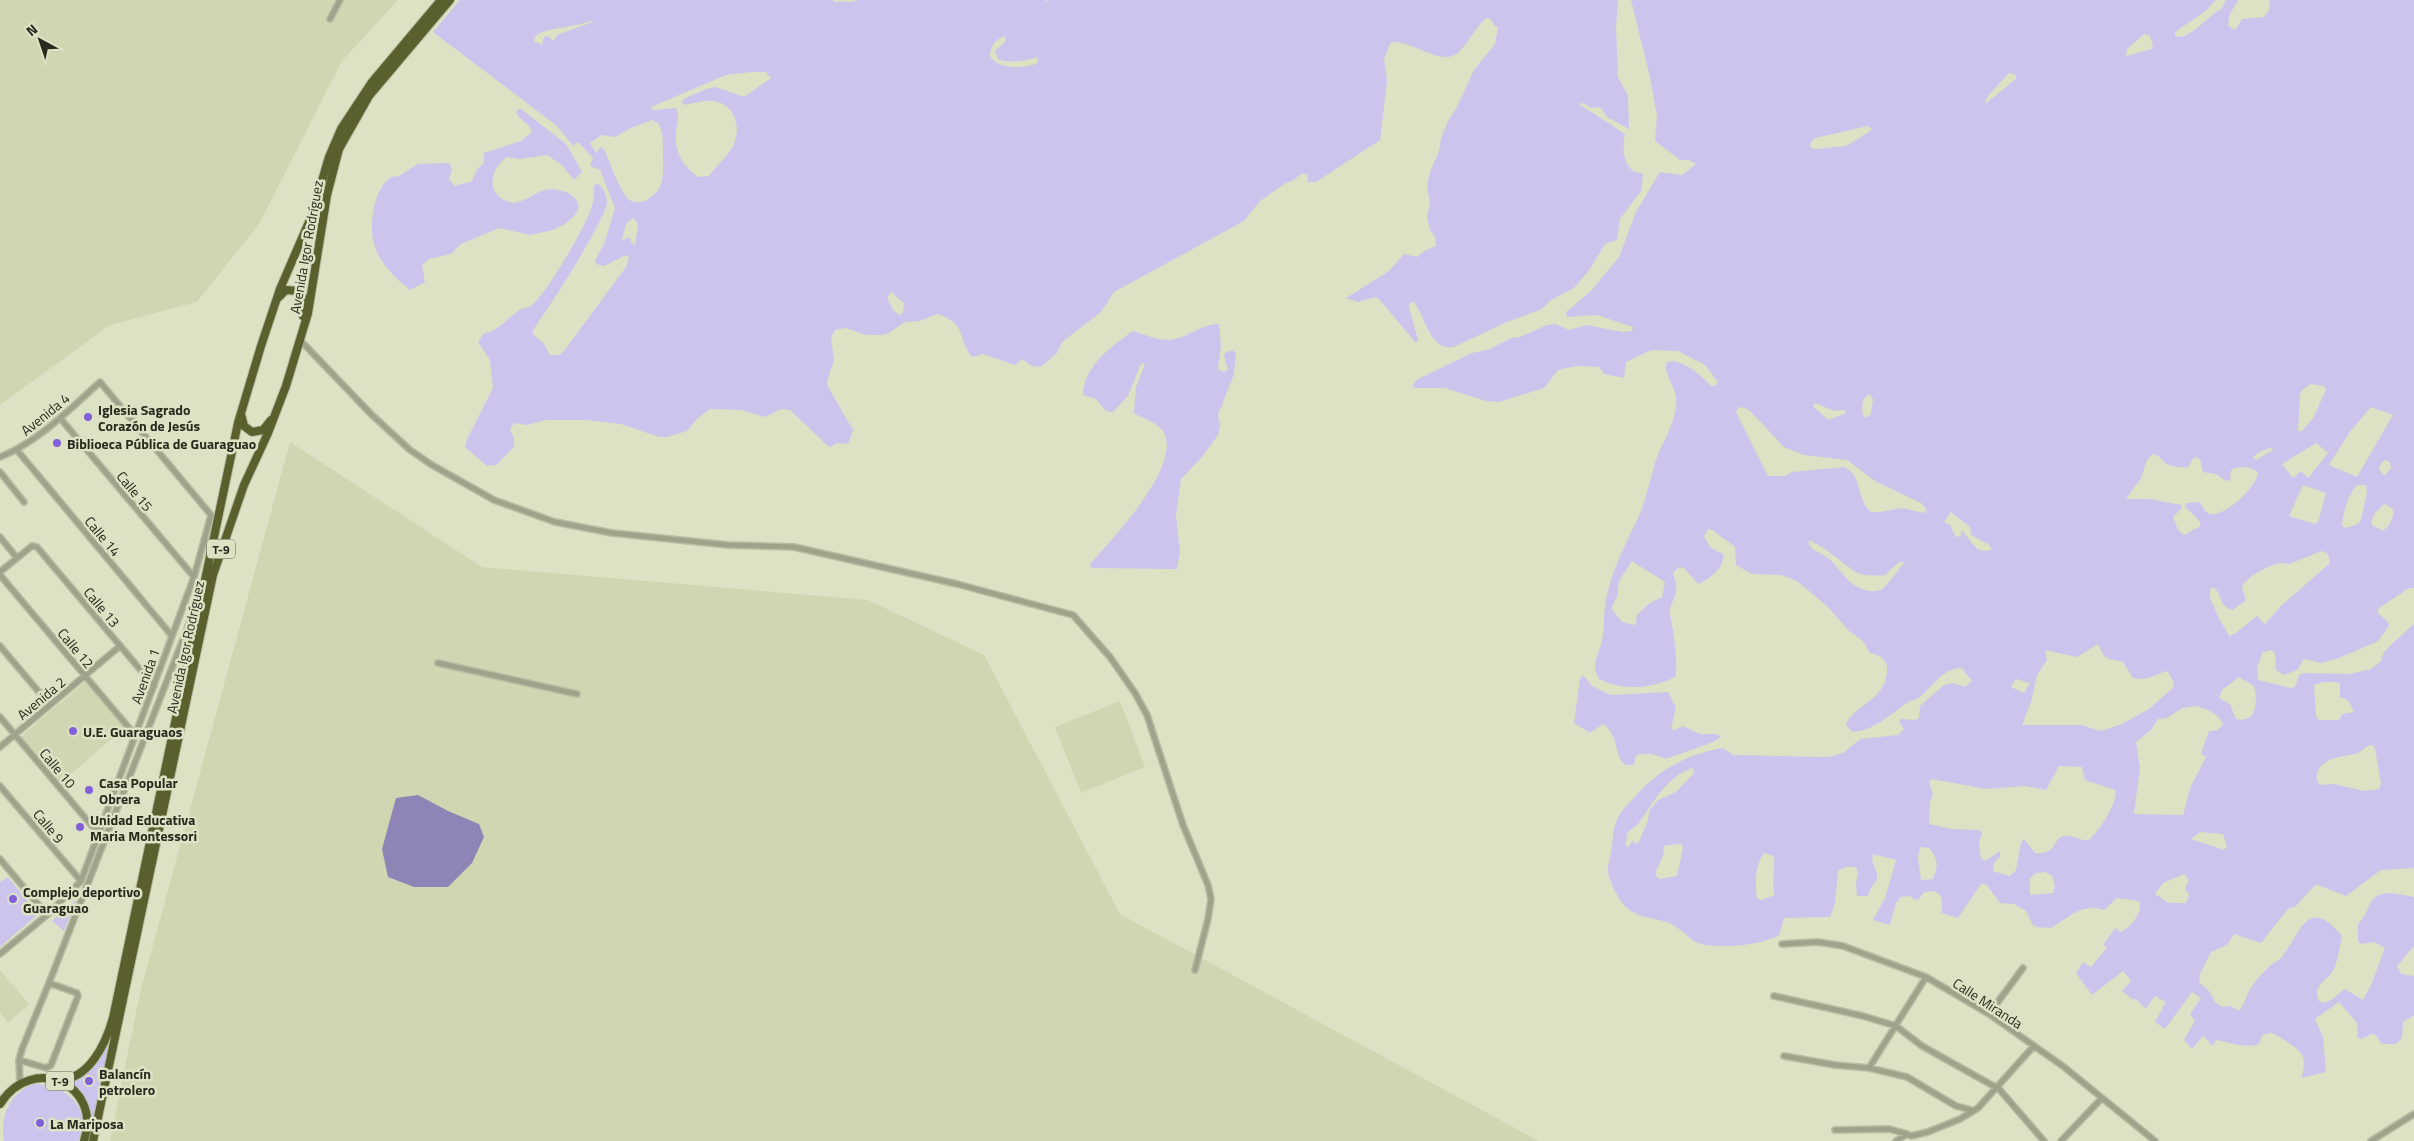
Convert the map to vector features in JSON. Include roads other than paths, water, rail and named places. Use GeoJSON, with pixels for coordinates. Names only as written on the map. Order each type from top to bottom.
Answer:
{"type":"FeatureCollection","features":[{"type":"Feature","properties":{"kind":"highway","name":"Avenida Igor Rodríguez"},"geometry":{"type":"LineString","coordinates":[[56,1079],[73,1077],[89,1065],[110,1029],[241,412],[276,300],[309,223],[329,157],[341,129],[372,82],[441,0]]}},
{"type":"Feature","properties":{"kind":"highway","name":"Avenida Igor Rodríguez"},"geometry":{"type":"LineString","coordinates":[[93,1141],[213,575],[244,485],[276,414],[308,314],[325,202],[339,149],[370,96],[450,0]]}},
{"type":"Feature","properties":{"kind":"highway","name":"T-9"},"geometry":{"type":"LineString","coordinates":[[276,300],[290,289],[298,291],[304,298],[297,350]]}},
{"type":"Feature","properties":{"kind":"highway","name":"T-9"},"geometry":{"type":"LineString","coordinates":[[241,412],[244,426],[252,432],[263,430],[276,414]]}},
{"type":"Feature","properties":{"kind":"highway","name":"T-9"},"geometry":{"type":"LineString","coordinates":[[20,1083],[40,1077],[56,1079],[70,1087],[81,1099],[87,1115],[86,1136]]}},
{"type":"Feature","properties":{"kind":"highway"},"geometry":{"type":"LineString","coordinates":[[1,1099],[20,1083]]}},
{"type":"Feature","properties":{"kind":"highway","name":"Avenida Igor Rodríguez"},"geometry":{"type":"LineString","coordinates":[[86,1136],[100,1108]]}},
{"type":"Feature","properties":{"kind":"street"},"geometry":{"type":"LineString","coordinates":[[330,18],[340,0]]}},
{"type":"Feature","properties":{"kind":"street"},"geometry":{"type":"LineString","coordinates":[[300,340],[371,414],[410,450],[432,465],[494,500],[555,522],[596,531],[640,536],[728,544],[794,547],[957,584],[1073,615],[1110,657],[1135,693],[1147,715],[1182,825],[1208,885],[1211,899],[1208,919],[1195,970]]}},
{"type":"Feature","properties":{"kind":"street","name":"Avenida 4"},"geometry":{"type":"LineString","coordinates":[[0,457],[18,450],[60,418],[100,382],[211,515]]}},
{"type":"Feature","properties":{"kind":"street","name":"Calle 15"},"geometry":{"type":"LineString","coordinates":[[60,418],[194,577]]}},
{"type":"Feature","properties":{"kind":"street","name":"Calle 14"},"geometry":{"type":"LineString","coordinates":[[18,450],[172,636]]}},
{"type":"Feature","properties":{"kind":"street"},"geometry":{"type":"LineString","coordinates":[[0,472],[24,502]]}},
{"type":"Feature","properties":{"kind":"street","name":"Avenida 1"},"geometry":{"type":"LineString","coordinates":[[0,954],[47,915],[81,881],[194,577],[211,515]]}},
{"type":"Feature","properties":{"kind":"street"},"geometry":{"type":"LineString","coordinates":[[0,537],[17,558],[0,574]]}},
{"type":"Feature","properties":{"kind":"street","name":"Calle 13"},"geometry":{"type":"LineString","coordinates":[[17,558],[32,546],[37,547],[154,686]]}},
{"type":"Feature","properties":{"kind":"street","name":"Calle 12"},"geometry":{"type":"LineString","coordinates":[[0,574],[135,735]]}},
{"type":"Feature","properties":{"kind":"street"},"geometry":{"type":"LineString","coordinates":[[20,1083],[19,1060],[204,586]]}},
{"type":"Feature","properties":{"kind":"street"},"geometry":{"type":"LineString","coordinates":[[0,646],[50,705]]}},
{"type":"Feature","properties":{"kind":"street","name":"Avenida 2"},"geometry":{"type":"LineString","coordinates":[[0,747],[120,646]]}},
{"type":"Feature","properties":{"kind":"street"},"geometry":{"type":"LineString","coordinates":[[438,663],[577,694]]}},
{"type":"Feature","properties":{"kind":"street","name":"Calle 10"},"geometry":{"type":"LineString","coordinates":[[0,717],[98,833]]}},
{"type":"Feature","properties":{"kind":"street","name":"Calle 9"},"geometry":{"type":"LineString","coordinates":[[0,786],[81,881]]}},
{"type":"Feature","properties":{"kind":"street"},"geometry":{"type":"LineString","coordinates":[[0,860],[47,915]]}},
{"type":"Feature","properties":{"kind":"street","name":"Calle Miranda"},"geometry":{"type":"LineString","coordinates":[[1782,944],[1818,942],[1843,946],[1926,977],[1989,1014],[2033,1047],[2064,1067],[2148,1139],[2155,1141]]}},
{"type":"Feature","properties":{"kind":"street"},"geometry":{"type":"LineString","coordinates":[[1989,1014],[2023,968]]}},
{"type":"Feature","properties":{"kind":"street"},"geometry":{"type":"LineString","coordinates":[[1869,1068],[1926,977]]}},
{"type":"Feature","properties":{"kind":"street"},"geometry":{"type":"LineString","coordinates":[[19,1060],[46,1068],[51,1065],[78,996],[77,993],[50,983]]}},
{"type":"Feature","properties":{"kind":"street"},"geometry":{"type":"LineString","coordinates":[[1774,996],[1863,1016],[1896,1026],[1922,1046],[1996,1087],[2044,1141]]}},
{"type":"Feature","properties":{"kind":"street"},"geometry":{"type":"LineString","coordinates":[[1835,1130],[1889,1130],[1912,1136],[1928,1132],[1960,1119],[1971,1110],[1978,1108],[2033,1047]]}},
{"type":"Feature","properties":{"kind":"street"},"geometry":{"type":"LineString","coordinates":[[1784,1056],[1835,1066],[1869,1068],[1907,1077],[1956,1106],[1971,1110]]}},
{"type":"Feature","properties":{"kind":"street"},"geometry":{"type":"LineString","coordinates":[[2061,1141],[2102,1098]]}},
{"type":"Feature","properties":{"kind":"street"},"geometry":{"type":"LineString","coordinates":[[2371,1141],[2381,1138],[2414,1114]]}},
{"type":"Feature","properties":{"kind":"street"},"geometry":{"type":"LineString","coordinates":[[1896,1141],[1907,1134]]}},
{"type":"Feature","properties":{"kind":"place","name":"Iglesia Sagrado Corazón de Jesús"},"geometry":{"type":"Point","coordinates":[88,417]}},
{"type":"Feature","properties":{"kind":"place","name":"Biblioeca Pública de Guaraguao"},"geometry":{"type":"Point","coordinates":[57,443]}},
{"type":"Feature","properties":{"kind":"place","name":"U.E. Guaraguaos"},"geometry":{"type":"Point","coordinates":[73,731]}},
{"type":"Feature","properties":{"kind":"place","name":"Casa Popular Obrera"},"geometry":{"type":"Point","coordinates":[89,790]}},
{"type":"Feature","properties":{"kind":"place","name":"Unidad Educativa Maria Montessori"},"geometry":{"type":"Point","coordinates":[80,827]}},
{"type":"Feature","properties":{"kind":"place","name":"Complejo deportivo Guaraguao"},"geometry":{"type":"Point","coordinates":[13,899]}},
{"type":"Feature","properties":{"kind":"place","name":"Balancín petrolero"},"geometry":{"type":"Point","coordinates":[89,1081]}},
{"type":"Feature","properties":{"kind":"place","name":"La Mariposa"},"geometry":{"type":"Point","coordinates":[40,1123]}}]}
